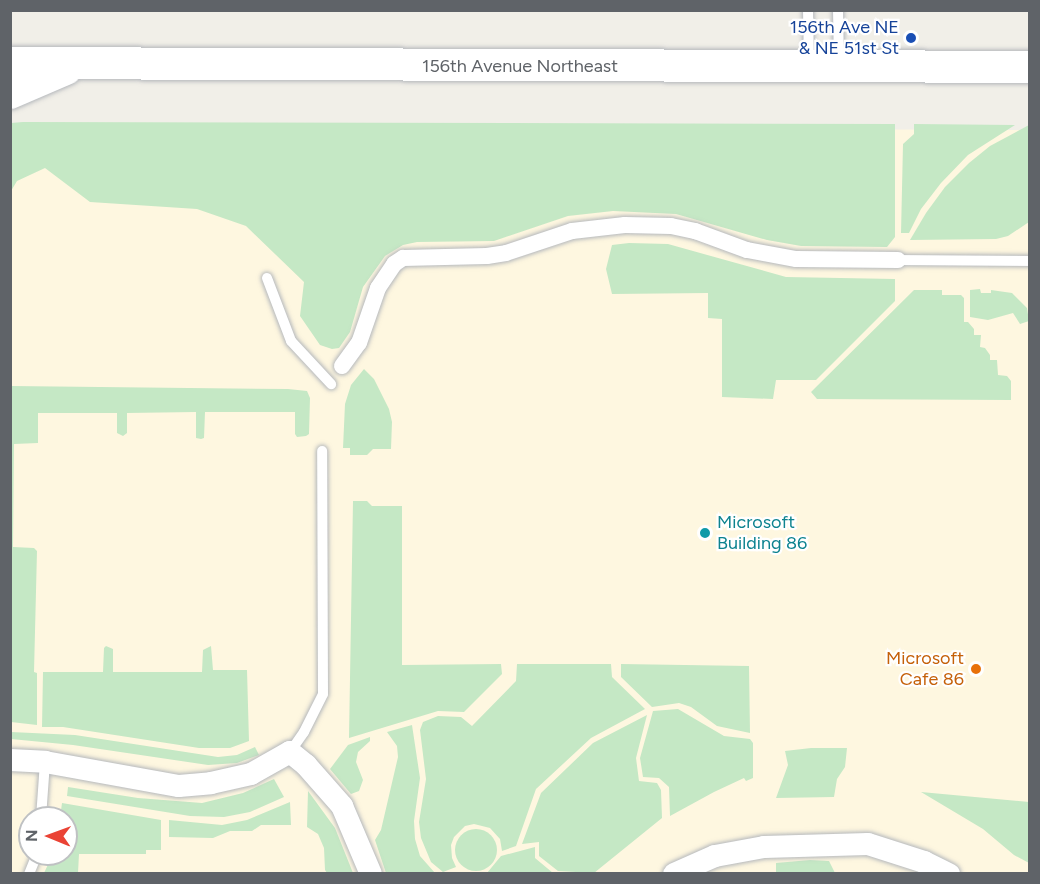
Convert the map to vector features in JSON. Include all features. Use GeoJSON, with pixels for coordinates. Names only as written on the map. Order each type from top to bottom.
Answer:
{"type":"FeatureCollection","features":[{"type":"Feature","properties":{"kind":"main road","name":"156th Avenue Northeast"},"geometry":{"type":"LineString","coordinates":[[10,63],[1029,67]]}},
{"type":"Feature","properties":{"kind":"main road"},"geometry":{"type":"LineString","coordinates":[[10,93],[75,65]]}},
{"type":"Feature","properties":{"kind":"street"},"geometry":{"type":"LineString","coordinates":[[342,366],[359,343],[378,288],[394,264],[403,258],[487,256],[506,253],[572,231],[625,225],[679,228],[747,250],[796,259],[898,260]]}},
{"type":"Feature","properties":{"kind":"street"},"geometry":{"type":"LineString","coordinates":[[10,760],[45,762],[179,786],[211,783],[251,774],[290,752],[306,765],[342,806],[371,873]]}},
{"type":"Feature","properties":{"kind":"street"},"geometry":{"type":"LineString","coordinates":[[674,873],[715,856],[764,847],[868,844],[924,862],[949,873]]}},
{"type":"Feature","properties":{"kind":"lane"},"geometry":{"type":"LineString","coordinates":[[808,10],[824,67]]}},
{"type":"Feature","properties":{"kind":"lane"},"geometry":{"type":"LineString","coordinates":[[824,67],[838,10]]}},
{"type":"Feature","properties":{"kind":"lane"},"geometry":{"type":"LineString","coordinates":[[898,260],[1029,261]]}},
{"type":"Feature","properties":{"kind":"lane"},"geometry":{"type":"LineString","coordinates":[[267,278],[291,341],[331,384]]}},
{"type":"Feature","properties":{"kind":"lane"},"geometry":{"type":"LineString","coordinates":[[290,752],[304,732],[322,694],[322,451]]}},
{"type":"Feature","properties":{"kind":"lane"},"geometry":{"type":"LineString","coordinates":[[42,806],[45,762]]}},
{"type":"Feature","properties":{"kind":"shaded area"},"geometry":{"type":"Polygon","coordinates":[[[14,126],[1029,130],[1029,873],[11,873],[10,128],[14,126]]]}},
{"type":"Feature","properties":{"kind":"green space"},"geometry":{"type":"Polygon","coordinates":[[[11,123],[895,124],[895,237],[887,247],[801,246],[767,240],[676,214],[613,211],[568,216],[494,241],[417,242],[403,245],[385,256],[363,287],[350,332],[339,348],[332,349],[320,345],[300,316],[304,282],[246,226],[197,209],[90,202],[45,168],[17,181],[11,191],[11,123]]]}},
{"type":"Feature","properties":{"kind":"green space"},"geometry":{"type":"Polygon","coordinates":[[[914,124],[1015,125],[968,155],[941,183],[921,209],[909,233],[901,233],[903,144],[914,134],[914,124]]]}},
{"type":"Feature","properties":{"kind":"green space"},"geometry":{"type":"Polygon","coordinates":[[[1029,125],[1029,222],[1008,236],[996,239],[910,240],[945,187],[969,163],[990,146],[1029,125]]]}},
{"type":"Feature","properties":{"kind":"green space"},"geometry":{"type":"Polygon","coordinates":[[[668,244],[786,277],[895,279],[895,301],[816,380],[776,380],[773,399],[722,397],[722,319],[708,318],[708,293],[612,294],[606,269],[612,245],[668,244]]]}},
{"type":"Feature","properties":{"kind":"green space"},"geometry":{"type":"Polygon","coordinates":[[[980,289],[981,293],[991,293],[991,290],[1012,293],[1027,308],[1029,321],[1020,324],[1013,313],[988,320],[970,317],[970,290],[980,289]]]}},
{"type":"Feature","properties":{"kind":"green space"},"geometry":{"type":"Polygon","coordinates":[[[914,290],[942,290],[942,295],[961,295],[964,298],[964,322],[968,322],[974,329],[974,335],[981,335],[980,347],[985,348],[990,355],[990,360],[997,360],[998,375],[1007,376],[1011,381],[1011,400],[817,399],[811,392],[914,290]]]}},
{"type":"Feature","properties":{"kind":"green space"},"geometry":{"type":"Polygon","coordinates":[[[364,369],[374,379],[389,409],[392,422],[391,449],[373,449],[367,455],[350,455],[350,448],[343,448],[345,404],[351,385],[364,369]]]}},
{"type":"Feature","properties":{"kind":"green space"},"geometry":{"type":"Polygon","coordinates":[[[11,386],[288,389],[307,391],[310,398],[309,434],[297,437],[295,412],[205,412],[204,438],[201,439],[196,438],[196,412],[127,413],[127,433],[123,436],[117,433],[117,413],[38,413],[38,443],[14,444],[13,547],[34,548],[37,551],[34,672],[37,673],[37,725],[11,722],[11,386]]]}},
{"type":"Feature","properties":{"kind":"green space"},"geometry":{"type":"Polygon","coordinates":[[[353,501],[367,501],[372,506],[402,506],[402,665],[501,664],[502,674],[464,712],[438,711],[349,738],[353,501]]]}},
{"type":"Feature","properties":{"kind":"green space"},"geometry":{"type":"Polygon","coordinates":[[[106,646],[113,649],[113,672],[202,672],[203,650],[211,646],[213,670],[247,670],[249,741],[230,748],[199,748],[63,727],[42,727],[43,672],[103,672],[106,646]]]}},
{"type":"Feature","properties":{"kind":"green space"},"geometry":{"type":"Polygon","coordinates":[[[517,664],[611,664],[612,677],[645,709],[591,738],[536,789],[516,846],[502,851],[500,839],[490,828],[474,824],[465,826],[454,837],[451,845],[452,858],[456,867],[443,872],[431,862],[421,838],[419,822],[426,779],[420,730],[423,722],[438,716],[461,717],[472,726],[516,681],[517,664]]]}},
{"type":"Feature","properties":{"kind":"green space"},"geometry":{"type":"Polygon","coordinates":[[[621,664],[749,666],[750,733],[717,726],[691,707],[679,703],[652,707],[621,677],[621,664]]]}},
{"type":"Feature","properties":{"kind":"green space"},"geometry":{"type":"Polygon","coordinates":[[[678,709],[724,736],[750,739],[753,743],[753,778],[746,781],[744,778],[670,816],[669,787],[659,778],[643,777],[640,758],[653,711],[678,709]]]}},
{"type":"Feature","properties":{"kind":"green space"},"geometry":{"type":"Polygon","coordinates":[[[647,715],[636,758],[639,781],[657,783],[661,790],[662,818],[594,873],[558,871],[539,856],[539,842],[522,844],[541,793],[593,743],[647,715]]]}},
{"type":"Feature","properties":{"kind":"green space"},"geometry":{"type":"Polygon","coordinates":[[[412,725],[420,778],[414,821],[415,839],[420,856],[435,873],[386,873],[375,840],[381,830],[398,757],[397,746],[387,732],[412,725]]]}},
{"type":"Feature","properties":{"kind":"green space"},"geometry":{"type":"Polygon","coordinates":[[[11,732],[75,735],[218,757],[237,755],[255,747],[259,755],[237,763],[208,765],[73,745],[11,739],[11,732]]]}},
{"type":"Feature","properties":{"kind":"green space"},"geometry":{"type":"Polygon","coordinates":[[[370,737],[370,741],[358,752],[356,762],[363,780],[359,791],[351,794],[330,769],[348,745],[370,737]]]}},
{"type":"Feature","properties":{"kind":"green space"},"geometry":{"type":"Polygon","coordinates":[[[847,748],[845,767],[837,779],[834,797],[776,798],[788,765],[785,751],[847,748]]]}},
{"type":"Feature","properties":{"kind":"green space"},"geometry":{"type":"Polygon","coordinates":[[[274,779],[284,797],[250,812],[224,817],[190,816],[67,796],[68,787],[138,798],[202,803],[243,793],[274,779]]]}},
{"type":"Feature","properties":{"kind":"green space"},"geometry":{"type":"Polygon","coordinates":[[[308,791],[335,828],[353,873],[327,873],[325,870],[324,848],[318,834],[307,827],[308,791]]]}},
{"type":"Feature","properties":{"kind":"green space"},"geometry":{"type":"Polygon","coordinates":[[[921,792],[1029,802],[1029,863],[1014,855],[983,829],[921,792]]]}},
{"type":"Feature","properties":{"kind":"green space"},"geometry":{"type":"Polygon","coordinates":[[[290,802],[291,825],[261,825],[252,831],[230,831],[213,838],[169,837],[169,820],[222,825],[247,820],[290,802]]]}},
{"type":"Feature","properties":{"kind":"green space"},"geometry":{"type":"Polygon","coordinates":[[[62,803],[161,820],[161,850],[146,850],[146,854],[79,854],[78,873],[44,873],[47,866],[78,866],[78,806],[62,806],[62,803]]]}},
{"type":"Feature","properties":{"kind":"green space"},"geometry":{"type":"Polygon","coordinates":[[[476,829],[491,835],[497,850],[491,865],[476,871],[461,865],[455,850],[461,835],[476,829]]]}},
{"type":"Feature","properties":{"kind":"green space"},"geometry":{"type":"Polygon","coordinates":[[[535,847],[535,858],[553,873],[487,873],[501,856],[535,847]]]}},
{"type":"Feature","properties":{"kind":"green space"},"geometry":{"type":"Polygon","coordinates":[[[829,861],[835,873],[776,873],[776,863],[829,861]]]}},
{"type":"Feature","properties":{"kind":"place","name":"156th Ave NE & NE 51st St"},"geometry":{"type":"Point","coordinates":[911,38]}},
{"type":"Feature","properties":{"kind":"place","name":"Microsoft Building 86"},"geometry":{"type":"Point","coordinates":[705,533]}},
{"type":"Feature","properties":{"kind":"place","name":"Microsoft Cafe 86"},"geometry":{"type":"Point","coordinates":[976,669]}}]}
